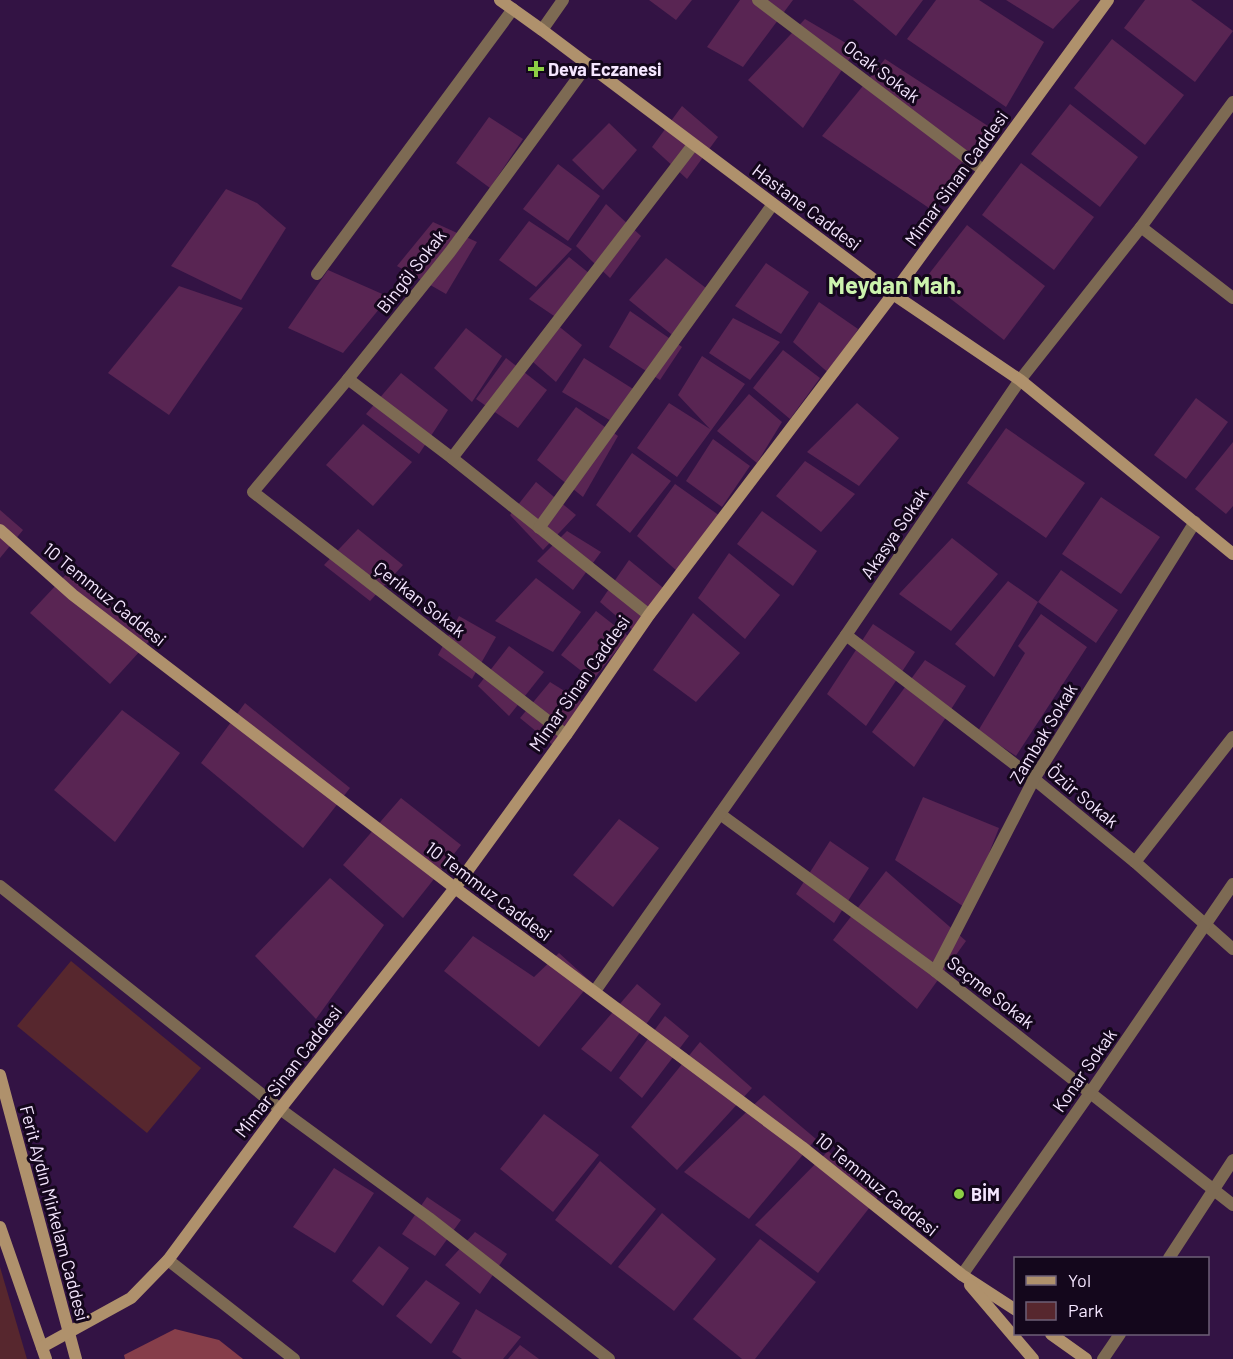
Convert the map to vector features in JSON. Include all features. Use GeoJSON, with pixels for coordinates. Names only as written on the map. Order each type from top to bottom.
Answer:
{"type":"FeatureCollection","features":[{"type":"Feature","properties":{"kind":"street","name":"Hastane Caddesi"},"geometry":{"type":"LineString","coordinates":[[500,0],[893,294],[1020,380],[1233,554]]}},
{"type":"Feature","properties":{"kind":"street"},"geometry":{"type":"LineString","coordinates":[[542,30],[563,0]]}},
{"type":"Feature","properties":{"kind":"street","name":"Ocak Sokak"},"geometry":{"type":"LineString","coordinates":[[758,0],[984,170]]}},
{"type":"Feature","properties":{"kind":"street","name":"Mimar Sinan Caddesi"},"geometry":{"type":"LineString","coordinates":[[44,1353],[68,1333],[131,1298],[168,1260],[280,1108],[455,888],[566,735],[649,615],[893,294],[1107,0]]}},
{"type":"Feature","properties":{"kind":"street"},"geometry":{"type":"LineString","coordinates":[[317,274],[513,9]]}},
{"type":"Feature","properties":{"kind":"street","name":"Bingöl Sokak"},"geometry":{"type":"LineString","coordinates":[[253,492],[450,252],[588,64]]}},
{"type":"Feature","properties":{"kind":"street","name":"Akasya Sokak"},"geometry":{"type":"LineString","coordinates":[[595,991],[846,635],[1020,380],[1141,227],[1233,102]]}},
{"type":"Feature","properties":{"kind":"street"},"geometry":{"type":"LineString","coordinates":[[452,458],[693,145]]}},
{"type":"Feature","properties":{"kind":"street"},"geometry":{"type":"LineString","coordinates":[[539,528],[773,204]]}},
{"type":"Feature","properties":{"kind":"street"},"geometry":{"type":"LineString","coordinates":[[1141,227],[1233,298]]}},
{"type":"Feature","properties":{"kind":"street"},"geometry":{"type":"LineString","coordinates":[[348,379],[452,458],[649,615]]}},
{"type":"Feature","properties":{"kind":"street","name":"Çerikan Sokak"},"geometry":{"type":"LineString","coordinates":[[253,492],[566,735]]}},
{"type":"Feature","properties":{"kind":"street","name":"Zambak Sokak"},"geometry":{"type":"LineString","coordinates":[[935,971],[1034,779],[1195,522]]}},
{"type":"Feature","properties":{"kind":"street","name":"10 Temmuz Caddesi"},"geometry":{"type":"LineString","coordinates":[[0,530],[73,595],[455,888],[802,1147],[962,1275],[1014,1309]]}},
{"type":"Feature","properties":{"kind":"street","name":"Özür Sokak"},"geometry":{"type":"LineString","coordinates":[[846,635],[1034,779],[1135,862],[1233,949]]}},
{"type":"Feature","properties":{"kind":"street"},"geometry":{"type":"LineString","coordinates":[[1135,862],[1233,738]]}},
{"type":"Feature","properties":{"kind":"street","name":"Seçme Sokak"},"geometry":{"type":"LineString","coordinates":[[720,814],[935,971],[1233,1205]]}},
{"type":"Feature","properties":{"kind":"street","name":"Konar Sokak"},"geometry":{"type":"LineString","coordinates":[[962,1275],[1233,884]]}},
{"type":"Feature","properties":{"kind":"street"},"geometry":{"type":"LineString","coordinates":[[0,886],[280,1108],[429,1218],[609,1359]]}},
{"type":"Feature","properties":{"kind":"street","name":"Ferit Aydın Mirkelam Caddesi"},"geometry":{"type":"LineString","coordinates":[[0,1075],[76,1359]]}},
{"type":"Feature","properties":{"kind":"street"},"geometry":{"type":"LineString","coordinates":[[1170,1257],[1233,1160]]}},
{"type":"Feature","properties":{"kind":"street"},"geometry":{"type":"LineString","coordinates":[[0,1227],[44,1353]]}},
{"type":"Feature","properties":{"kind":"street"},"geometry":{"type":"LineString","coordinates":[[168,1260],[294,1359]]}},
{"type":"Feature","properties":{"kind":"street","name":"10 Temmuz Caddesi"},"geometry":{"type":"LineString","coordinates":[[962,1275],[1033,1359]]}},
{"type":"Feature","properties":{"kind":"street"},"geometry":{"type":"LineString","coordinates":[[1052,1335],[1086,1359]]}},
{"type":"Feature","properties":{"kind":"street"},"geometry":{"type":"LineString","coordinates":[[1103,1359],[1119,1335]]}},
{"type":"Feature","properties":{"kind":"green space"},"geometry":{"type":"Polygon","coordinates":[[[71,961],[201,1068],[147,1133],[17,1026],[71,961]]]}},
{"type":"Feature","properties":{"kind":"green space"},"geometry":{"type":"Polygon","coordinates":[[[0,1267],[27,1359],[0,1359],[0,1267]]]}},
{"type":"Feature","properties":{"kind":"shaded area"},"geometry":{"type":"Polygon","coordinates":[[[175,1329],[219,1340],[243,1359],[125,1359],[124,1355],[175,1329]]]}},
{"type":"Feature","properties":{"kind":"building"},"geometry":{"type":"Polygon","coordinates":[[[649,0],[692,0],[676,20],[649,0]]]}},
{"type":"Feature","properties":{"kind":"building"},"geometry":{"type":"Polygon","coordinates":[[[740,0],[793,0],[743,67],[707,47],[740,0]]]}},
{"type":"Feature","properties":{"kind":"building"},"geometry":{"type":"Polygon","coordinates":[[[853,0],[923,0],[896,36],[853,0]]]}},
{"type":"Feature","properties":{"kind":"building"},"geometry":{"type":"Polygon","coordinates":[[[936,0],[979,0],[1044,42],[1006,107],[907,39],[936,0]]]}},
{"type":"Feature","properties":{"kind":"building"},"geometry":{"type":"Polygon","coordinates":[[[1006,0],[1080,0],[1053,29],[1006,0]]]}},
{"type":"Feature","properties":{"kind":"building"},"geometry":{"type":"Polygon","coordinates":[[[1145,0],[1191,0],[1233,31],[1195,82],[1124,28],[1145,0]]]}},
{"type":"Feature","properties":{"kind":"building"},"geometry":{"type":"Polygon","coordinates":[[[805,19],[856,49],[803,128],[748,80],[805,19]]]}},
{"type":"Feature","properties":{"kind":"building"},"geometry":{"type":"Polygon","coordinates":[[[1112,39],[1184,95],[1145,145],[1074,88],[1112,39]]]}},
{"type":"Feature","properties":{"kind":"building"},"geometry":{"type":"Polygon","coordinates":[[[885,59],[988,126],[929,208],[822,136],[885,59]]]}},
{"type":"Feature","properties":{"kind":"building"},"geometry":{"type":"Polygon","coordinates":[[[1070,104],[1138,157],[1100,207],[1031,154],[1070,104]]]}},
{"type":"Feature","properties":{"kind":"building"},"geometry":{"type":"Polygon","coordinates":[[[682,106],[718,137],[687,179],[652,147],[682,106]]]}},
{"type":"Feature","properties":{"kind":"building"},"geometry":{"type":"Polygon","coordinates":[[[489,117],[523,139],[490,188],[456,163],[489,117]]]}},
{"type":"Feature","properties":{"kind":"building"},"geometry":{"type":"Polygon","coordinates":[[[609,123],[637,150],[603,190],[572,160],[609,123]]]}},
{"type":"Feature","properties":{"kind":"building"},"geometry":{"type":"Polygon","coordinates":[[[1021,163],[1094,217],[1054,270],[982,215],[1021,163]]]}},
{"type":"Feature","properties":{"kind":"building"},"geometry":{"type":"Polygon","coordinates":[[[558,164],[600,196],[568,241],[523,209],[558,164]]]}},
{"type":"Feature","properties":{"kind":"building"},"geometry":{"type":"Polygon","coordinates":[[[226,189],[257,203],[286,228],[241,300],[171,266],[226,189]]]}},
{"type":"Feature","properties":{"kind":"building"},"geometry":{"type":"Polygon","coordinates":[[[606,204],[641,236],[610,278],[576,246],[606,204]]]}},
{"type":"Feature","properties":{"kind":"building"},"geometry":{"type":"Polygon","coordinates":[[[529,221],[572,249],[536,287],[499,260],[529,221]]]}},
{"type":"Feature","properties":{"kind":"building"},"geometry":{"type":"Polygon","coordinates":[[[433,222],[477,242],[446,294],[397,266],[433,222]]]}},
{"type":"Feature","properties":{"kind":"building"},"geometry":{"type":"Polygon","coordinates":[[[967,225],[1045,286],[1004,340],[925,279],[967,225]]]}},
{"type":"Feature","properties":{"kind":"building"},"geometry":{"type":"Polygon","coordinates":[[[569,257],[595,278],[560,320],[529,299],[569,257]]]}},
{"type":"Feature","properties":{"kind":"building"},"geometry":{"type":"Polygon","coordinates":[[[666,258],[710,291],[676,338],[629,300],[666,258]]]}},
{"type":"Feature","properties":{"kind":"building"},"geometry":{"type":"Polygon","coordinates":[[[766,263],[809,292],[781,334],[735,306],[766,263]]]}},
{"type":"Feature","properties":{"kind":"building"},"geometry":{"type":"Polygon","coordinates":[[[328,270],[389,297],[343,353],[288,328],[328,270]]]}},
{"type":"Feature","properties":{"kind":"building"},"geometry":{"type":"Polygon","coordinates":[[[179,286],[243,308],[169,415],[108,373],[179,286]]]}},
{"type":"Feature","properties":{"kind":"building"},"geometry":{"type":"Polygon","coordinates":[[[819,302],[858,329],[831,375],[793,342],[819,302]]]}},
{"type":"Feature","properties":{"kind":"building"},"geometry":{"type":"Polygon","coordinates":[[[630,311],[682,347],[660,380],[609,347],[630,311]]]}},
{"type":"Feature","properties":{"kind":"building"},"geometry":{"type":"Polygon","coordinates":[[[733,318],[780,342],[750,380],[709,353],[733,318]]]}},
{"type":"Feature","properties":{"kind":"building"},"geometry":{"type":"Polygon","coordinates":[[[551,320],[582,345],[556,382],[525,355],[551,320]]]}},
{"type":"Feature","properties":{"kind":"building"},"geometry":{"type":"Polygon","coordinates":[[[466,328],[502,356],[472,402],[434,368],[466,328]]]}},
{"type":"Feature","properties":{"kind":"building"},"geometry":{"type":"Polygon","coordinates":[[[783,350],[820,378],[790,419],[753,388],[783,350]]]}},
{"type":"Feature","properties":{"kind":"building"},"geometry":{"type":"Polygon","coordinates":[[[702,356],[745,384],[677,477],[637,448],[669,403],[710,429],[678,395],[702,356]]]}},
{"type":"Feature","properties":{"kind":"building"},"geometry":{"type":"Polygon","coordinates":[[[506,358],[547,390],[518,428],[476,399],[506,358]]]}},
{"type":"Feature","properties":{"kind":"building"},"geometry":{"type":"Polygon","coordinates":[[[584,358],[641,394],[618,425],[562,392],[584,358]]]}},
{"type":"Feature","properties":{"kind":"building"},"geometry":{"type":"Polygon","coordinates":[[[401,373],[448,410],[419,454],[366,414],[401,373]]]}},
{"type":"Feature","properties":{"kind":"building"},"geometry":{"type":"Polygon","coordinates":[[[749,394],[782,422],[757,463],[717,431],[749,394]]]}},
{"type":"Feature","properties":{"kind":"building"},"geometry":{"type":"Polygon","coordinates":[[[1196,398],[1228,422],[1186,479],[1154,455],[1196,398]]]}},
{"type":"Feature","properties":{"kind":"building"},"geometry":{"type":"Polygon","coordinates":[[[857,403],[899,438],[859,486],[807,452],[857,403]]]}},
{"type":"Feature","properties":{"kind":"building"},"geometry":{"type":"Polygon","coordinates":[[[576,407],[618,436],[583,497],[537,460],[576,407]]]}},
{"type":"Feature","properties":{"kind":"building"},"geometry":{"type":"Polygon","coordinates":[[[363,424],[412,462],[373,506],[326,465],[363,424]]]}},
{"type":"Feature","properties":{"kind":"building"},"geometry":{"type":"Polygon","coordinates":[[[1006,428],[1085,483],[1046,538],[967,483],[1006,428]]]}},
{"type":"Feature","properties":{"kind":"building"},"geometry":{"type":"Polygon","coordinates":[[[713,439],[750,466],[722,507],[686,481],[713,439]]]}},
{"type":"Feature","properties":{"kind":"building"},"geometry":{"type":"Polygon","coordinates":[[[1233,442],[1233,506],[1226,514],[1195,489],[1233,442]]]}},
{"type":"Feature","properties":{"kind":"building"},"geometry":{"type":"Polygon","coordinates":[[[632,453],[671,481],[630,533],[596,505],[632,453]]]}},
{"type":"Feature","properties":{"kind":"building"},"geometry":{"type":"Polygon","coordinates":[[[805,461],[855,494],[821,532],[776,496],[805,461]]]}},
{"type":"Feature","properties":{"kind":"building"},"geometry":{"type":"Polygon","coordinates":[[[536,482],[576,515],[543,550],[510,515],[536,482]]]}},
{"type":"Feature","properties":{"kind":"building"},"geometry":{"type":"Polygon","coordinates":[[[675,484],[720,516],[677,571],[637,536],[675,484]]]}},
{"type":"Feature","properties":{"kind":"building"},"geometry":{"type":"Polygon","coordinates":[[[1101,497],[1160,537],[1121,594],[1062,554],[1101,497]]]}},
{"type":"Feature","properties":{"kind":"building"},"geometry":{"type":"Polygon","coordinates":[[[0,510],[23,530],[0,558],[0,510]]]}},
{"type":"Feature","properties":{"kind":"building"},"geometry":{"type":"Polygon","coordinates":[[[762,511],[817,551],[793,586],[737,544],[762,511]]]}},
{"type":"Feature","properties":{"kind":"building"},"geometry":{"type":"Polygon","coordinates":[[[358,529],[403,565],[370,601],[324,565],[358,529]]]}},
{"type":"Feature","properties":{"kind":"building"},"geometry":{"type":"Polygon","coordinates":[[[567,531],[601,552],[573,590],[537,561],[567,531]]]}},
{"type":"Feature","properties":{"kind":"building"},"geometry":{"type":"Polygon","coordinates":[[[952,538],[998,574],[951,631],[899,594],[952,538]]]}},
{"type":"Feature","properties":{"kind":"building"},"geometry":{"type":"Polygon","coordinates":[[[729,553],[780,595],[745,639],[698,598],[729,553]]]}},
{"type":"Feature","properties":{"kind":"building"},"geometry":{"type":"Polygon","coordinates":[[[629,560],[667,591],[636,633],[600,602],[629,560]]]}},
{"type":"Feature","properties":{"kind":"building"},"geometry":{"type":"Polygon","coordinates":[[[73,567],[151,639],[110,684],[30,613],[73,567]]]}},
{"type":"Feature","properties":{"kind":"building"},"geometry":{"type":"Polygon","coordinates":[[[1061,570],[1118,610],[1096,643],[1038,602],[1061,570]]]}},
{"type":"Feature","properties":{"kind":"building"},"geometry":{"type":"Polygon","coordinates":[[[536,578],[581,612],[553,652],[495,621],[536,578]]]}},
{"type":"Feature","properties":{"kind":"building"},"geometry":{"type":"Polygon","coordinates":[[[1008,581],[1038,602],[994,677],[955,644],[1008,581]]]}},
{"type":"Feature","properties":{"kind":"building"},"geometry":{"type":"Polygon","coordinates":[[[596,611],[628,636],[593,680],[561,655],[596,611]]]}},
{"type":"Feature","properties":{"kind":"building"},"geometry":{"type":"Polygon","coordinates":[[[693,613],[740,653],[696,702],[653,670],[693,613]]]}},
{"type":"Feature","properties":{"kind":"building"},"geometry":{"type":"Polygon","coordinates":[[[1041,614],[1087,647],[1016,756],[978,731],[1025,653],[1018,646],[1041,614]]]}},
{"type":"Feature","properties":{"kind":"building"},"geometry":{"type":"Polygon","coordinates":[[[459,616],[496,637],[472,679],[438,655],[459,616]]]}},
{"type":"Feature","properties":{"kind":"building"},"geometry":{"type":"Polygon","coordinates":[[[873,624],[915,652],[866,726],[827,694],[873,624]]]}},
{"type":"Feature","properties":{"kind":"building"},"geometry":{"type":"Polygon","coordinates":[[[509,646],[544,672],[509,716],[478,686],[509,646]]]}},
{"type":"Feature","properties":{"kind":"building"},"geometry":{"type":"Polygon","coordinates":[[[925,660],[966,686],[914,767],[872,732],[925,660]]]}},
{"type":"Feature","properties":{"kind":"building"},"geometry":{"type":"Polygon","coordinates":[[[550,682],[587,705],[554,746],[520,718],[550,682]]]}},
{"type":"Feature","properties":{"kind":"building"},"geometry":{"type":"Polygon","coordinates":[[[245,703],[350,788],[303,848],[201,763],[245,703]]]}},
{"type":"Feature","properties":{"kind":"building"},"geometry":{"type":"Polygon","coordinates":[[[122,710],[180,753],[115,842],[54,790],[122,710]]]}},
{"type":"Feature","properties":{"kind":"building"},"geometry":{"type":"Polygon","coordinates":[[[923,797],[999,828],[967,909],[895,860],[923,797]]]}},
{"type":"Feature","properties":{"kind":"building"},"geometry":{"type":"Polygon","coordinates":[[[401,798],[461,845],[403,918],[343,865],[401,798]]]}},
{"type":"Feature","properties":{"kind":"building"},"geometry":{"type":"Polygon","coordinates":[[[619,819],[659,848],[613,907],[573,875],[619,819]]]}},
{"type":"Feature","properties":{"kind":"building"},"geometry":{"type":"Polygon","coordinates":[[[830,841],[869,868],[834,923],[796,894],[830,841]]]}},
{"type":"Feature","properties":{"kind":"building"},"geometry":{"type":"Polygon","coordinates":[[[886,871],[966,941],[917,1009],[833,940],[886,871]]]}},
{"type":"Feature","properties":{"kind":"building"},"geometry":{"type":"Polygon","coordinates":[[[330,878],[384,925],[316,1019],[255,956],[330,878]]]}},
{"type":"Feature","properties":{"kind":"building"},"geometry":{"type":"Polygon","coordinates":[[[473,936],[534,977],[559,953],[591,982],[539,1047],[444,971],[473,936]]]}},
{"type":"Feature","properties":{"kind":"building"},"geometry":{"type":"Polygon","coordinates":[[[637,984],[661,1004],[611,1072],[581,1049],[637,984]]]}},
{"type":"Feature","properties":{"kind":"building"},"geometry":{"type":"Polygon","coordinates":[[[665,1016],[689,1036],[642,1098],[619,1078],[665,1016]]]}},
{"type":"Feature","properties":{"kind":"building"},"geometry":{"type":"Polygon","coordinates":[[[700,1042],[752,1088],[677,1170],[631,1127],[700,1042]]]}},
{"type":"Feature","properties":{"kind":"building"},"geometry":{"type":"Polygon","coordinates":[[[764,1095],[816,1139],[749,1219],[684,1172],[764,1095]]]}},
{"type":"Feature","properties":{"kind":"building"},"geometry":{"type":"Polygon","coordinates":[[[544,1114],[599,1155],[553,1212],[500,1169],[544,1114]]]}},
{"type":"Feature","properties":{"kind":"building"},"geometry":{"type":"Polygon","coordinates":[[[828,1151],[881,1193],[818,1273],[755,1225],[828,1151]]]}},
{"type":"Feature","properties":{"kind":"building"},"geometry":{"type":"Polygon","coordinates":[[[600,1161],[656,1209],[611,1265],[555,1220],[600,1161]]]}},
{"type":"Feature","properties":{"kind":"building"},"geometry":{"type":"Polygon","coordinates":[[[334,1168],[374,1193],[335,1253],[293,1227],[334,1168]]]}},
{"type":"Feature","properties":{"kind":"building"},"geometry":{"type":"Polygon","coordinates":[[[427,1197],[461,1220],[435,1256],[402,1234],[427,1197]]]}},
{"type":"Feature","properties":{"kind":"building"},"geometry":{"type":"Polygon","coordinates":[[[662,1213],[716,1259],[674,1311],[618,1267],[662,1213]]]}},
{"type":"Feature","properties":{"kind":"building"},"geometry":{"type":"Polygon","coordinates":[[[475,1232],[507,1254],[480,1294],[445,1265],[475,1232]]]}},
{"type":"Feature","properties":{"kind":"building"},"geometry":{"type":"Polygon","coordinates":[[[760,1239],[816,1282],[755,1359],[742,1359],[693,1319],[760,1239]]]}},
{"type":"Feature","properties":{"kind":"building"},"geometry":{"type":"Polygon","coordinates":[[[379,1246],[409,1268],[383,1306],[352,1281],[379,1246]]]}},
{"type":"Feature","properties":{"kind":"building"},"geometry":{"type":"Polygon","coordinates":[[[426,1280],[460,1303],[431,1344],[396,1316],[426,1280]]]}},
{"type":"Feature","properties":{"kind":"building"},"geometry":{"type":"Polygon","coordinates":[[[476,1309],[521,1337],[503,1359],[462,1359],[452,1352],[476,1309]]]}},
{"type":"Feature","properties":{"kind":"building"},"geometry":{"type":"Polygon","coordinates":[[[520,1345],[539,1359],[508,1359],[520,1345]]]}},
{"type":"Feature","properties":{"kind":"place","name":"Deva Eczanesi"},"geometry":{"type":"Point","coordinates":[536,69]}},
{"type":"Feature","properties":{"kind":"place","name":"BİM"},"geometry":{"type":"Point","coordinates":[959,1194]}},
{"type":"Feature","properties":{"kind":"district","name":"Meydan Mah."},"geometry":{"type":"Point","coordinates":[895,284]}}]}
